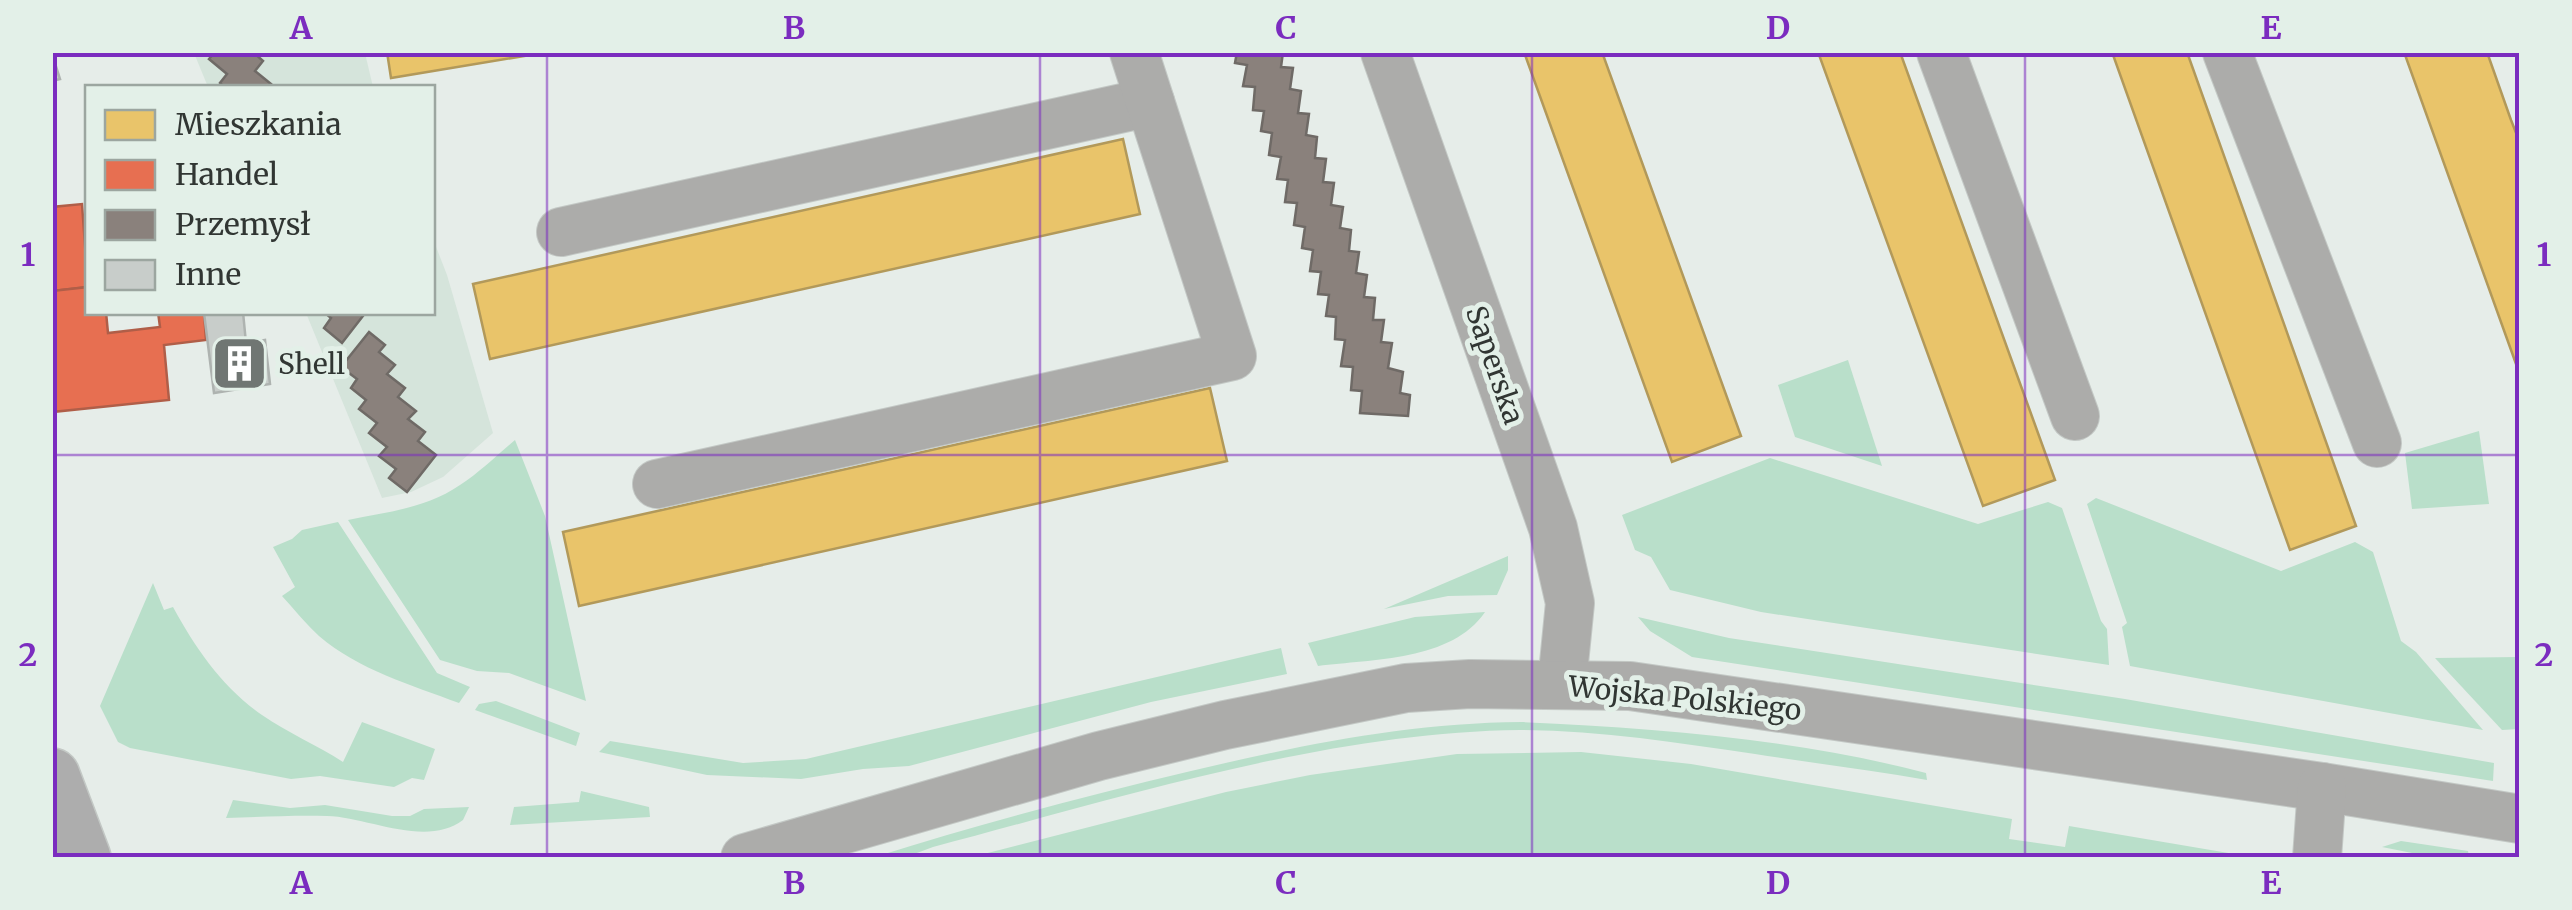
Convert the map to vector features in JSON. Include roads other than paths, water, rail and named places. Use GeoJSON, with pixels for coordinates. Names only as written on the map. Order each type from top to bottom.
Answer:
{"type":"FeatureCollection","features":[{"type":"Feature","properties":{"kind":"main road"},"geometry":{"type":"LineString","coordinates":[[52,776],[83,858]]}},
{"type":"Feature","properties":{"kind":"street"},"geometry":{"type":"LineString","coordinates":[[656,484],[1232,356],[1134,52]]}},
{"type":"Feature","properties":{"kind":"street","name":"Saperska"},"geometry":{"type":"LineString","coordinates":[[1385,52],[1553,528],[1570,602],[1562,684]]}},
{"type":"Feature","properties":{"kind":"street"},"geometry":{"type":"LineString","coordinates":[[1941,52],[2075,416]]}},
{"type":"Feature","properties":{"kind":"street"},"geometry":{"type":"LineString","coordinates":[[2227,52],[2377,442]]}},
{"type":"Feature","properties":{"kind":"street"},"geometry":{"type":"LineString","coordinates":[[560,232],[1150,102]]}},
{"type":"Feature","properties":{"kind":"street","name":"Wojska Polskiego"},"geometry":{"type":"LineString","coordinates":[[745,858],[1099,756],[1304,707],[1406,688],[1562,684],[1648,689],[2322,786],[2520,819]]}},
{"type":"Feature","properties":{"kind":"street"},"geometry":{"type":"LineString","coordinates":[[2317,858],[2322,786]]}},
{"type":"Feature","properties":{"kind":"place","name":"Shell"},"geometry":{"type":"Point","coordinates":[239,364]}}]}
